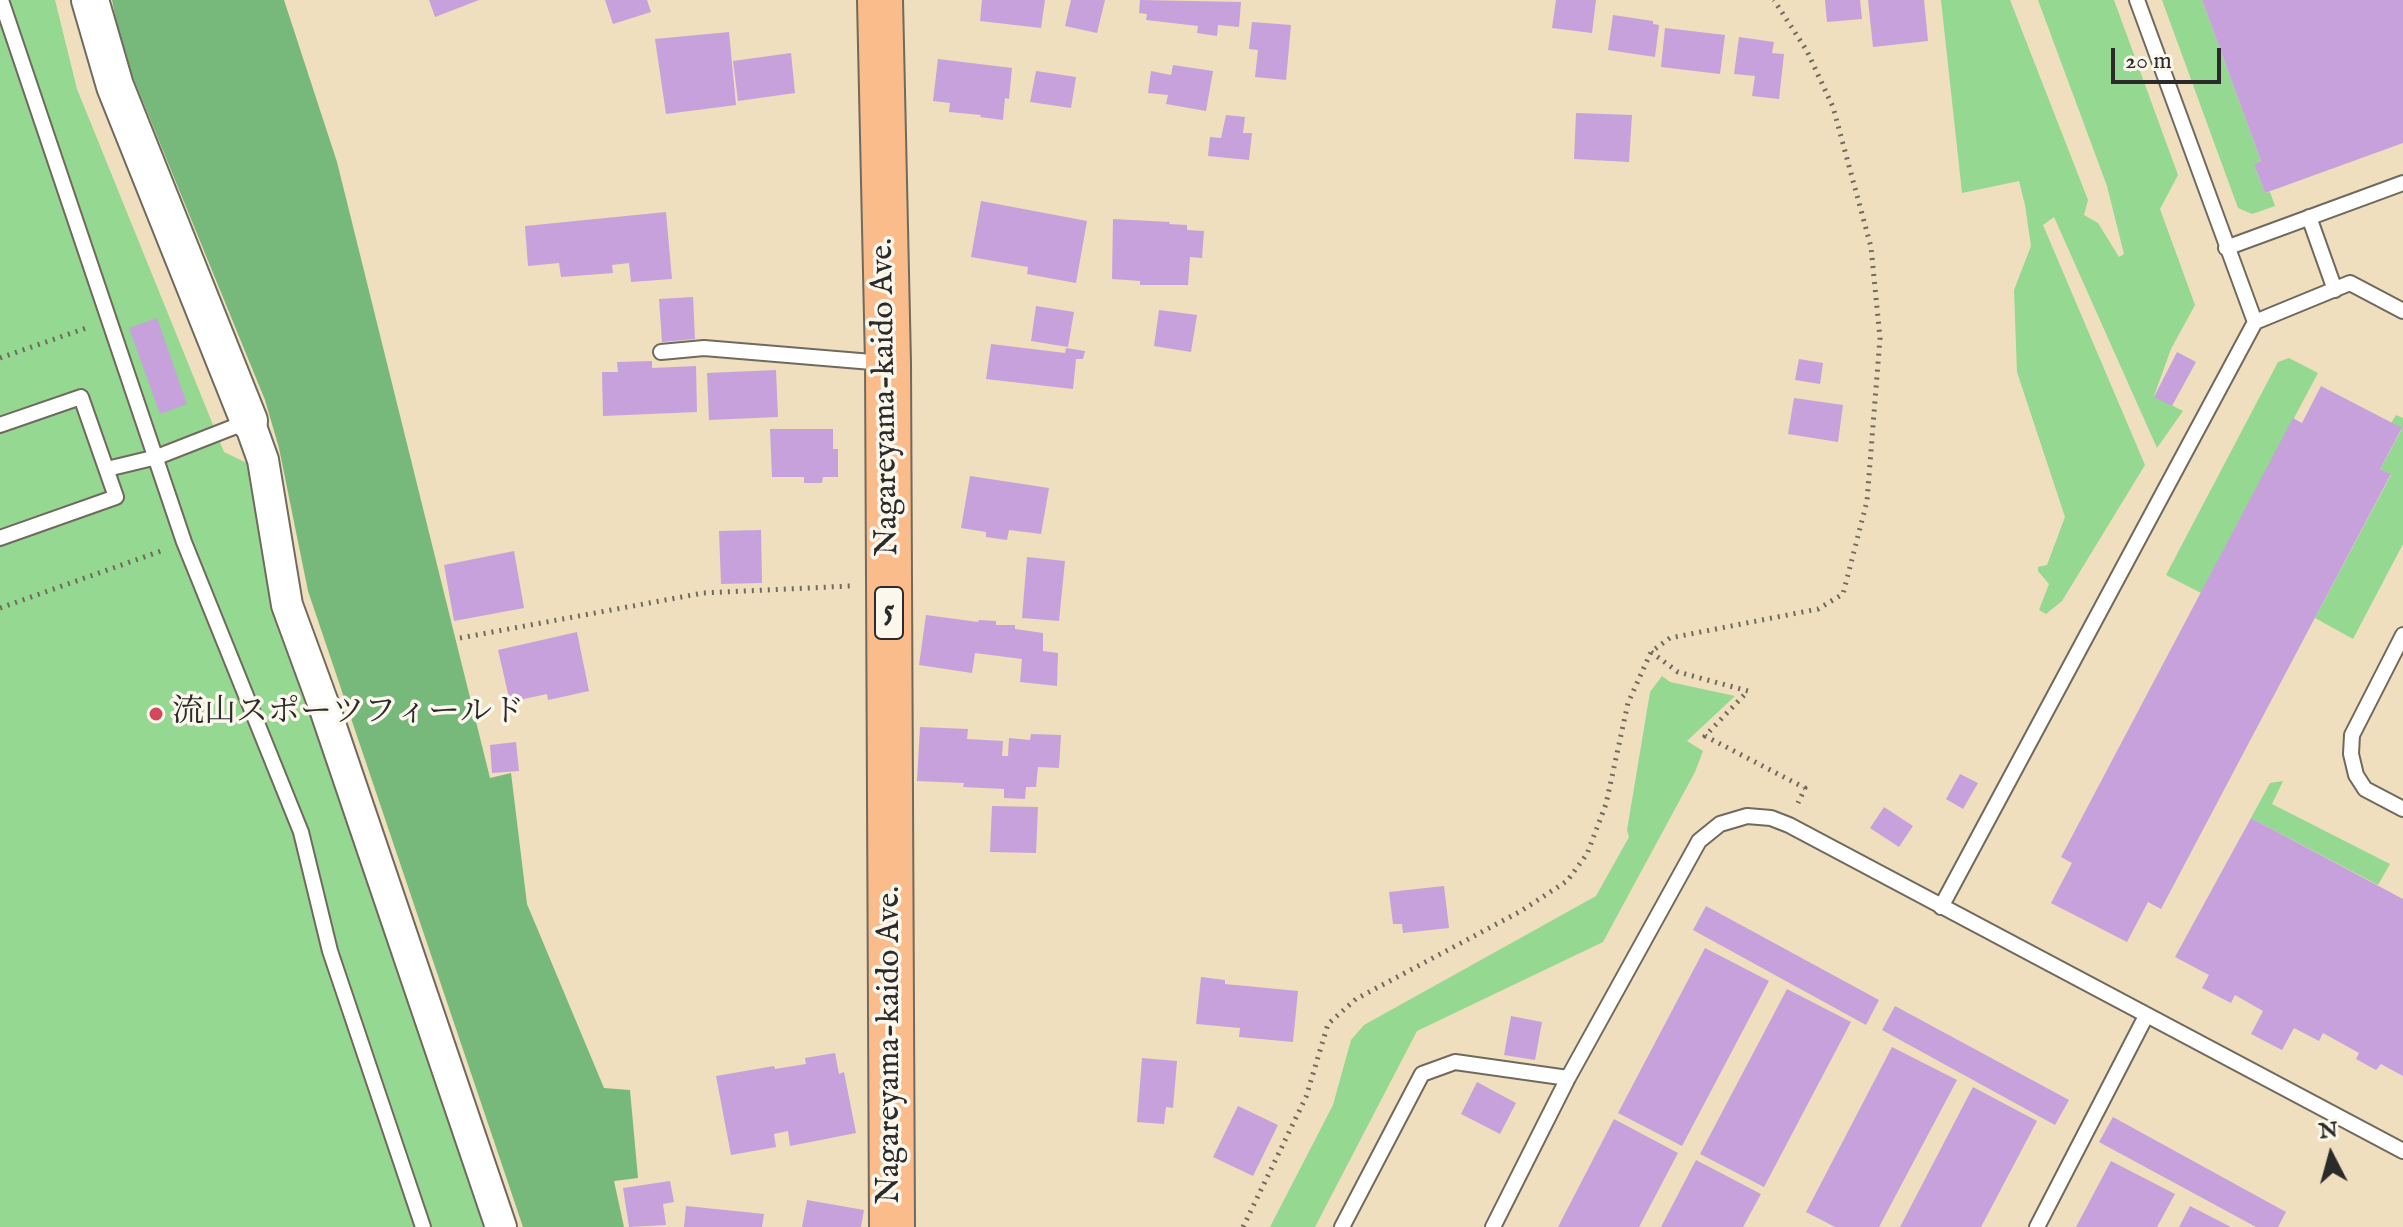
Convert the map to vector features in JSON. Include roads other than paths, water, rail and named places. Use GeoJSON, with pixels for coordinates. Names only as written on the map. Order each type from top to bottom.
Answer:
{"type":"FeatureCollection","features":[{"type":"Feature","properties":{"kind":"main road","name":"Nagareyama-kaido Ave."},"geometry":{"type":"LineString","coordinates":[[880,0],[888,363],[892,1227]]}},
{"type":"Feature","properties":{"kind":"street"},"geometry":{"type":"LineString","coordinates":[[90,0],[115,86],[263,460],[287,605],[501,1227]]}},
{"type":"Feature","properties":{"kind":"lane"},"geometry":{"type":"LineString","coordinates":[[1,0],[184,542],[301,832],[330,951],[423,1227]]}},
{"type":"Feature","properties":{"kind":"lane"},"geometry":{"type":"LineString","coordinates":[[2137,0],[2255,322]]}},
{"type":"Feature","properties":{"kind":"lane"},"geometry":{"type":"LineString","coordinates":[[2226,248],[2403,183]]}},
{"type":"Feature","properties":{"kind":"lane"},"geometry":{"type":"LineString","coordinates":[[2309,217],[2335,290]]}},
{"type":"Feature","properties":{"kind":"lane"},"geometry":{"type":"LineString","coordinates":[[1941,907],[2255,322],[2350,283],[2403,311]]}},
{"type":"Feature","properties":{"kind":"lane"},"geometry":{"type":"LineString","coordinates":[[661,352],[704,348],[888,363]]}},
{"type":"Feature","properties":{"kind":"lane"},"geometry":{"type":"LineString","coordinates":[[0,425],[81,397],[116,497],[0,538]]}},
{"type":"Feature","properties":{"kind":"lane"},"geometry":{"type":"LineString","coordinates":[[107,469],[157,457],[249,421]]}},
{"type":"Feature","properties":{"kind":"lane"},"geometry":{"type":"LineString","coordinates":[[2403,635],[2352,735],[2351,754],[2356,775],[2365,789],[2403,809]]}},
{"type":"Feature","properties":{"kind":"lane"},"geometry":{"type":"LineString","coordinates":[[1493,1227],[1568,1078],[1699,841],[1720,824],[1747,816],[1771,818],[1789,825],[2403,1151]]}},
{"type":"Feature","properties":{"kind":"lane"},"geometry":{"type":"LineString","coordinates":[[2037,1227],[2146,1016]]}},
{"type":"Feature","properties":{"kind":"lane"},"geometry":{"type":"LineString","coordinates":[[1342,1227],[1422,1074],[1455,1062],[1568,1078]]}},
{"type":"Feature","properties":{"kind":"place","name":"流山スポーツフィールド"},"geometry":{"type":"Point","coordinates":[156,714]}}]}
